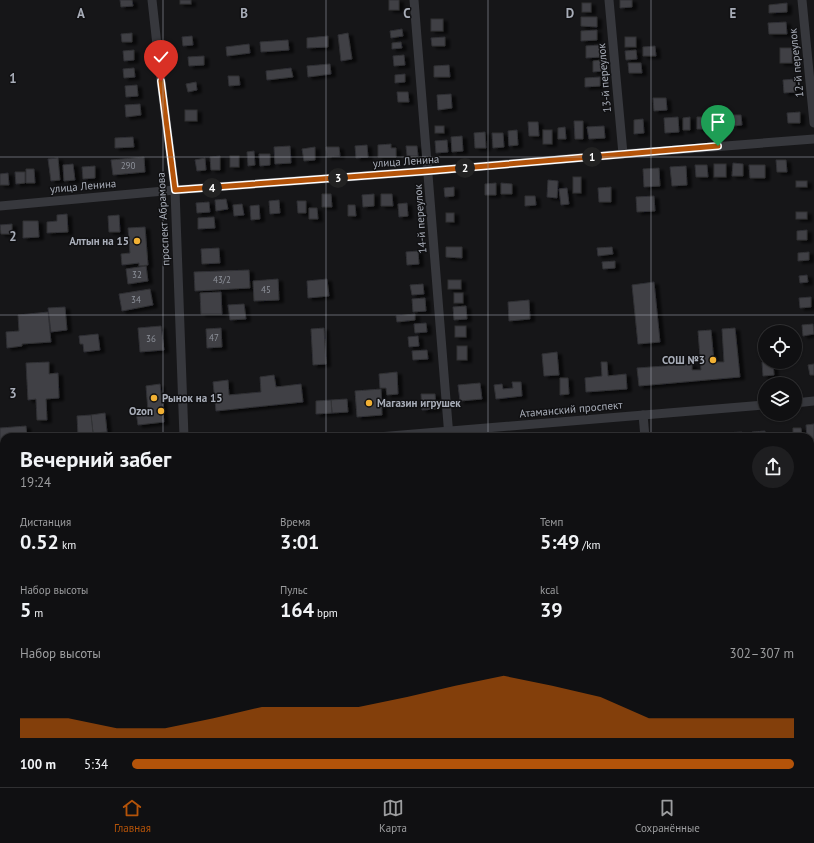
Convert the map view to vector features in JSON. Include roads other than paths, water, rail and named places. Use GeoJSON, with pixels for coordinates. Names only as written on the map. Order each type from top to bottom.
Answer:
{"type":"FeatureCollection","features":[{"type":"Feature","properties":{"kind":"street","name":"проспект Абрамова"},"geometry":{"type":"LineString","coordinates":[[152,0],[175,190],[184,433]]}},
{"type":"Feature","properties":{"kind":"street","name":"14-й переулок"},"geometry":{"type":"LineString","coordinates":[[414,0],[449,433]]}},
{"type":"Feature","properties":{"kind":"street","name":"13-й переулок"},"geometry":{"type":"LineString","coordinates":[[609,0],[623,154]]}},
{"type":"Feature","properties":{"kind":"street","name":"12-й переулок"},"geometry":{"type":"LineString","coordinates":[[802,0],[814,123]]}},
{"type":"Feature","properties":{"kind":"street","name":"улица Ленина"},"geometry":{"type":"LineString","coordinates":[[0,206],[175,190],[814,139]]}},
{"type":"Feature","properties":{"kind":"street"},"geometry":{"type":"LineString","coordinates":[[802,402],[814,401]]}},
{"type":"Feature","properties":{"kind":"street","name":"Атаманский проспект"},"geometry":{"type":"LineString","coordinates":[[459,433],[758,406]]}},
{"type":"Feature","properties":{"kind":"street"},"geometry":{"type":"LineString","coordinates":[[643,415],[645,433]]}},
{"type":"Feature","properties":{"kind":"place","name":"Алтын на 15"},"geometry":{"type":"Point","coordinates":[137,241]}},
{"type":"Feature","properties":{"kind":"place","name":"СОШ №3"},"geometry":{"type":"Point","coordinates":[713,360]}},
{"type":"Feature","properties":{"kind":"place","name":"Рынок на 15"},"geometry":{"type":"Point","coordinates":[154,398]}},
{"type":"Feature","properties":{"kind":"place","name":"Магазин игрушек"},"geometry":{"type":"Point","coordinates":[369,403]}},
{"type":"Feature","properties":{"kind":"place","name":"Ozon"},"geometry":{"type":"Point","coordinates":[161,411]}}]}
